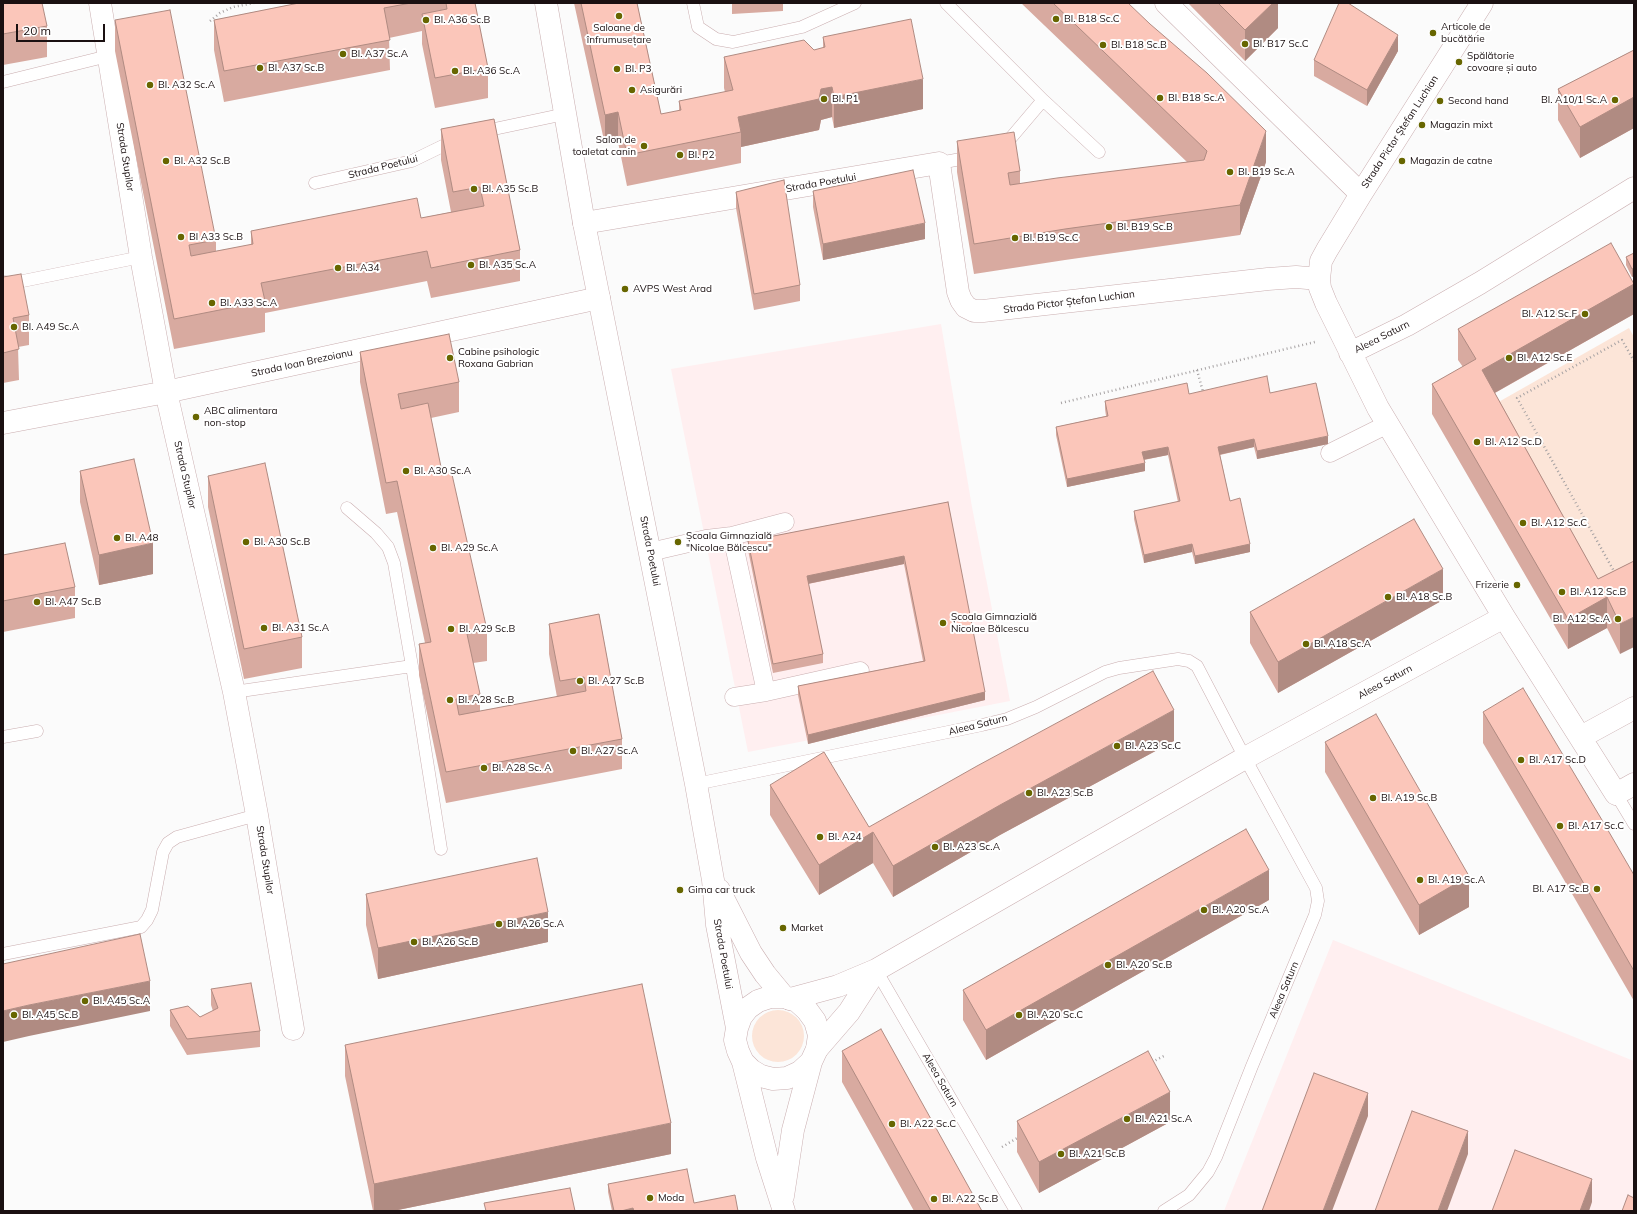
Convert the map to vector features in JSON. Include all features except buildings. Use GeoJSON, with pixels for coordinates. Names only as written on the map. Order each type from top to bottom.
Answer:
{"type":"FeatureCollection","features":[{"type":"Feature","properties":{"kind":"street","name":"Strada Stupilor"},"geometry":{"type":"LineString","coordinates":[[100,3],[141,257],[166,392],[234,692],[257,815],[293,1029]]}},
{"type":"Feature","properties":{"kind":"street","name":"Strada Poetului"},"geometry":{"type":"LineString","coordinates":[[546,3],[584,223],[696,784],[713,880],[717,925],[736,1028],[735,1040],[743,1062],[767,1158],[783,1206]]}},
{"type":"Feature","properties":{"kind":"street","name":"Strada Pictor Ștefan Luchian"},"geometry":{"type":"LineString","coordinates":[[1166,3],[1361,194],[1482,3]]}},
{"type":"Feature","properties":{"kind":"street","name":"Strada Poetului"},"geometry":{"type":"LineString","coordinates":[[584,223],[939,163]]}},
{"type":"Feature","properties":{"kind":"street","name":"Strada Pictor Ștefan Luchian"},"geometry":{"type":"LineString","coordinates":[[939,163],[958,292],[966,307],[974,310],[983,312],[1268,279],[1296,277],[1319,279]]}},
{"type":"Feature","properties":{"kind":"street","name":"Aleea Saturn"},"geometry":{"type":"LineString","coordinates":[[1625,789],[1581,737],[1504,617],[1378,408],[1350,353],[1407,325],[1480,284],[1634,188]]}},
{"type":"Feature","properties":{"kind":"street"},"geometry":{"type":"LineString","coordinates":[[1350,353],[1326,303],[1319,279],[1321,261],[1361,194]]}},
{"type":"Feature","properties":{"kind":"street","name":"Strada Ioan Brezoianu"},"geometry":{"type":"LineString","coordinates":[[3,423],[166,392],[599,298]]}},
{"type":"Feature","properties":{"kind":"street"},"geometry":{"type":"LineString","coordinates":[[1330,452],[1388,424]]}},
{"type":"Feature","properties":{"kind":"street"},"geometry":{"type":"LineString","coordinates":[[650,552],[706,539],[732,536],[785,522]]}},
{"type":"Feature","properties":{"kind":"street"},"geometry":{"type":"LineString","coordinates":[[732,536],[766,692]]}},
{"type":"Feature","properties":{"kind":"street","name":"Aleea Saturn"},"geometry":{"type":"LineString","coordinates":[[787,998],[838,986],[876,970],[1245,758],[1504,617]]}},
{"type":"Feature","properties":{"kind":"street"},"geometry":{"type":"LineString","coordinates":[[734,697],[766,692],[860,671]]}},
{"type":"Feature","properties":{"kind":"street"},"geometry":{"type":"LineString","coordinates":[[1581,737],[1634,708]]}},
{"type":"Feature","properties":{"kind":"street","name":"Strada Poetului"},"geometry":{"type":"LineString","coordinates":[[713,880],[751,954],[787,998],[797,1001],[808,1010],[815,1021],[819,1035],[793,1130],[783,1206]]}},
{"type":"Feature","properties":{"kind":"street","name":"Aleea Saturn"},"geometry":{"type":"LineString","coordinates":[[814,1056],[850,1012],[876,970]]}},
{"type":"Feature","properties":{"kind":"street"},"geometry":{"type":"LineString","coordinates":[[736,1028],[741,1017],[748,1008],[758,1001],[770,997],[787,998]]}},
{"type":"Feature","properties":{"kind":"street"},"geometry":{"type":"LineString","coordinates":[[743,1062],[751,1070],[761,1076],[773,1079],[787,1078],[800,1072],[814,1056]]}},
{"type":"Feature","properties":{"kind":"lane"},"geometry":{"type":"LineString","coordinates":[[693,3],[698,27],[716,39],[733,42],[802,27],[855,3]]}},
{"type":"Feature","properties":{"kind":"lane"},"geometry":{"type":"LineString","coordinates":[[946,3],[1043,100],[1099,152]]}},
{"type":"Feature","properties":{"kind":"lane"},"geometry":{"type":"LineString","coordinates":[[3,82],[108,56]]}},
{"type":"Feature","properties":{"kind":"lane"},"geometry":{"type":"LineString","coordinates":[[939,163],[988,154],[1002,148],[1043,100]]}},
{"type":"Feature","properties":{"kind":"lane","name":"Strada Poetului"},"geometry":{"type":"LineString","coordinates":[[315,183],[412,161],[468,135],[565,114]]}},
{"type":"Feature","properties":{"kind":"lane"},"geometry":{"type":"LineString","coordinates":[[3,282],[13,283],[141,257]]}},
{"type":"Feature","properties":{"kind":"lane"},"geometry":{"type":"LineString","coordinates":[[347,508],[376,533],[388,547],[394,563],[441,849]]}},
{"type":"Feature","properties":{"kind":"lane","name":"Aleea Saturn"},"geometry":{"type":"LineString","coordinates":[[696,784],[1007,719],[1036,707],[1105,672],[1119,668],[1178,659],[1197,666],[1316,888],[1318,901],[1315,915],[1216,1157],[1208,1172],[1189,1195],[1164,1211]]}},
{"type":"Feature","properties":{"kind":"lane"},"geometry":{"type":"LineString","coordinates":[[234,692],[412,666]]}},
{"type":"Feature","properties":{"kind":"lane"},"geometry":{"type":"LineString","coordinates":[[3,737],[37,731]]}},
{"type":"Feature","properties":{"kind":"lane","name":"Aleea Saturn"},"geometry":{"type":"LineString","coordinates":[[1625,789],[1634,824]]}},
{"type":"Feature","properties":{"kind":"lane"},"geometry":{"type":"LineString","coordinates":[[3,954],[141,927],[147,920],[152,910],[163,852],[168,843],[177,837],[257,815]]}},
{"type":"Feature","properties":{"kind":"lane","name":"Aleea Saturn"},"geometry":{"type":"LineString","coordinates":[[876,970],[1016,1211]]}},
{"type":"Feature","properties":{"kind":"path"},"geometry":{"type":"LineString","coordinates":[[210,21],[220,13],[232,7],[254,3]]}},
{"type":"Feature","properties":{"kind":"path"},"geometry":{"type":"LineString","coordinates":[[1622,571],[1616,574],[1517,398],[1622,340],[1634,361]]}},
{"type":"Feature","properties":{"kind":"path"},"geometry":{"type":"LineString","coordinates":[[1061,403],[1319,341]]}},
{"type":"Feature","properties":{"kind":"path"},"geometry":{"type":"LineString","coordinates":[[1197,370],[1204,399]]}},
{"type":"Feature","properties":{"kind":"path"},"geometry":{"type":"LineString","coordinates":[[1146,1066],[1166,1055]]}},
{"type":"Feature","properties":{"kind":"path"},"geometry":{"type":"LineString","coordinates":[[984,1157],[1025,1134]]}},
{"type":"Feature","properties":{"kind":"shaded area"},"geometry":{"type":"Polygon","coordinates":[[[941,324],[972,507],[1010,701],[748,752],[671,369],[941,324]]]}},
{"type":"Feature","properties":{"kind":"shaded area"},"geometry":{"type":"Polygon","coordinates":[[[1629,328],[1634,337],[1634,580],[1605,596],[1495,404],[1629,328]]]}},
{"type":"Feature","properties":{"kind":"shaded area"},"geometry":{"type":"Polygon","coordinates":[[[1333,940],[1634,1061],[1634,1211],[1224,1211],[1333,940]]]}},
{"type":"Feature","properties":{"kind":"shaded area"},"geometry":{"type":"Polygon","coordinates":[[[778,1010],[788,1012],[796,1018],[802,1026],[804,1036],[802,1046],[796,1054],[788,1060],[778,1062],[768,1060],[760,1054],[754,1046],[752,1036],[754,1026],[760,1018],[768,1012],[778,1010]]]}},
{"type":"Feature","properties":{"kind":"place","name":"Saloane de înfrumusețare"},"geometry":{"type":"Point","coordinates":[619,16]}},
{"type":"Feature","properties":{"kind":"place","name":"Bl. B18 Sc.C"},"geometry":{"type":"Point","coordinates":[1056,19]}},
{"type":"Feature","properties":{"kind":"place","name":"Bl. A36 Sc.B"},"geometry":{"type":"Point","coordinates":[426,20]}},
{"type":"Feature","properties":{"kind":"place","name":"Articole de bucătărie"},"geometry":{"type":"Point","coordinates":[1433,33]}},
{"type":"Feature","properties":{"kind":"place","name":"Bl. B17 Sc.C"},"geometry":{"type":"Point","coordinates":[1245,44]}},
{"type":"Feature","properties":{"kind":"place","name":"Bl. B18 Sc.B"},"geometry":{"type":"Point","coordinates":[1103,45]}},
{"type":"Feature","properties":{"kind":"place","name":"Bl. A37 Sc.A"},"geometry":{"type":"Point","coordinates":[343,54]}},
{"type":"Feature","properties":{"kind":"place","name":"Spălătorie covoare și auto"},"geometry":{"type":"Point","coordinates":[1459,62]}},
{"type":"Feature","properties":{"kind":"place","name":"Bl. A37 Sc.B"},"geometry":{"type":"Point","coordinates":[260,68]}},
{"type":"Feature","properties":{"kind":"place","name":"Bl. P3"},"geometry":{"type":"Point","coordinates":[617,69]}},
{"type":"Feature","properties":{"kind":"place","name":"Bl. A36 Sc.A"},"geometry":{"type":"Point","coordinates":[455,71]}},
{"type":"Feature","properties":{"kind":"place","name":"Bl. A32 Sc.A"},"geometry":{"type":"Point","coordinates":[150,85]}},
{"type":"Feature","properties":{"kind":"place","name":"Asigurări"},"geometry":{"type":"Point","coordinates":[632,90]}},
{"type":"Feature","properties":{"kind":"place","name":"Bl. B18 Sc.A"},"geometry":{"type":"Point","coordinates":[1160,98]}},
{"type":"Feature","properties":{"kind":"place","name":"Bl. P1"},"geometry":{"type":"Point","coordinates":[824,99]}},
{"type":"Feature","properties":{"kind":"place","name":"Bl. A10/1 Sc.A"},"geometry":{"type":"Point","coordinates":[1615,100]}},
{"type":"Feature","properties":{"kind":"place","name":"Second hand"},"geometry":{"type":"Point","coordinates":[1440,101]}},
{"type":"Feature","properties":{"kind":"place","name":"Magazin mixt"},"geometry":{"type":"Point","coordinates":[1422,125]}},
{"type":"Feature","properties":{"kind":"place","name":"Salon de toaletat canin"},"geometry":{"type":"Point","coordinates":[644,146]}},
{"type":"Feature","properties":{"kind":"place","name":"Bl. P2"},"geometry":{"type":"Point","coordinates":[680,155]}},
{"type":"Feature","properties":{"kind":"place","name":"Bl. A32 Sc.B"},"geometry":{"type":"Point","coordinates":[166,161]}},
{"type":"Feature","properties":{"kind":"place","name":"Magazin de catne"},"geometry":{"type":"Point","coordinates":[1402,161]}},
{"type":"Feature","properties":{"kind":"place","name":"Bl. B19 Sc.A"},"geometry":{"type":"Point","coordinates":[1230,172]}},
{"type":"Feature","properties":{"kind":"place","name":"Bl. A35 Sc.B"},"geometry":{"type":"Point","coordinates":[474,189]}},
{"type":"Feature","properties":{"kind":"place","name":"Bl. B19 Sc.B"},"geometry":{"type":"Point","coordinates":[1109,227]}},
{"type":"Feature","properties":{"kind":"place","name":"Bl A33 Sc.B"},"geometry":{"type":"Point","coordinates":[181,237]}},
{"type":"Feature","properties":{"kind":"place","name":"Bl. B19 Sc.C"},"geometry":{"type":"Point","coordinates":[1015,238]}},
{"type":"Feature","properties":{"kind":"place","name":"Bl. A35 Sc.A"},"geometry":{"type":"Point","coordinates":[471,265]}},
{"type":"Feature","properties":{"kind":"place","name":"Bl. A34"},"geometry":{"type":"Point","coordinates":[338,268]}},
{"type":"Feature","properties":{"kind":"place","name":"AVPS West Arad"},"geometry":{"type":"Point","coordinates":[625,289]}},
{"type":"Feature","properties":{"kind":"place","name":"Bl. A33 Sc.A"},"geometry":{"type":"Point","coordinates":[212,303]}},
{"type":"Feature","properties":{"kind":"place","name":"Bl. A12 Sc.F"},"geometry":{"type":"Point","coordinates":[1585,314]}},
{"type":"Feature","properties":{"kind":"place","name":"Bl. A49 Sc.A"},"geometry":{"type":"Point","coordinates":[14,327]}},
{"type":"Feature","properties":{"kind":"place","name":"Cabine psihologic Roxana Gabrian"},"geometry":{"type":"Point","coordinates":[450,358]}},
{"type":"Feature","properties":{"kind":"place","name":"Bl. A12 Sc.E"},"geometry":{"type":"Point","coordinates":[1509,358]}},
{"type":"Feature","properties":{"kind":"place","name":"ABC alimentara non-stop"},"geometry":{"type":"Point","coordinates":[196,417]}},
{"type":"Feature","properties":{"kind":"place","name":"Bl. A12 Sc.D"},"geometry":{"type":"Point","coordinates":[1477,442]}},
{"type":"Feature","properties":{"kind":"place","name":"Bl. A30 Sc.A"},"geometry":{"type":"Point","coordinates":[406,471]}},
{"type":"Feature","properties":{"kind":"place","name":"Bl. A12 Sc.C"},"geometry":{"type":"Point","coordinates":[1523,523]}},
{"type":"Feature","properties":{"kind":"place","name":"Bl. A48"},"geometry":{"type":"Point","coordinates":[117,538]}},
{"type":"Feature","properties":{"kind":"place","name":"Bl. A30 Sc.B"},"geometry":{"type":"Point","coordinates":[246,542]}},
{"type":"Feature","properties":{"kind":"place","name":"Școala Gimnazială \"Nicolae Bălcescu\""},"geometry":{"type":"Point","coordinates":[678,542]}},
{"type":"Feature","properties":{"kind":"place","name":"Bl. A29 Sc.A"},"geometry":{"type":"Point","coordinates":[433,548]}},
{"type":"Feature","properties":{"kind":"place","name":"Frizerie"},"geometry":{"type":"Point","coordinates":[1517,585]}},
{"type":"Feature","properties":{"kind":"place","name":"Bl. A12 Sc.B"},"geometry":{"type":"Point","coordinates":[1562,592]}},
{"type":"Feature","properties":{"kind":"place","name":"Bl. A18 Sc.B"},"geometry":{"type":"Point","coordinates":[1388,597]}},
{"type":"Feature","properties":{"kind":"place","name":"Bl. A47 Sc.B"},"geometry":{"type":"Point","coordinates":[37,602]}},
{"type":"Feature","properties":{"kind":"place","name":"Bl. A12 Sc.A"},"geometry":{"type":"Point","coordinates":[1618,619]}},
{"type":"Feature","properties":{"kind":"place","name":"Școala Gimnazială Nicolae Bălcescu"},"geometry":{"type":"Point","coordinates":[943,623]}},
{"type":"Feature","properties":{"kind":"place","name":"Bl. A31 Sc.A"},"geometry":{"type":"Point","coordinates":[264,628]}},
{"type":"Feature","properties":{"kind":"place","name":"Bl. A29 Sc.B"},"geometry":{"type":"Point","coordinates":[451,629]}},
{"type":"Feature","properties":{"kind":"place","name":"Bl. A18 Sc.A"},"geometry":{"type":"Point","coordinates":[1306,644]}},
{"type":"Feature","properties":{"kind":"place","name":"Bl. A27 Sc.B"},"geometry":{"type":"Point","coordinates":[580,681]}},
{"type":"Feature","properties":{"kind":"place","name":"Bl. A28 Sc.B"},"geometry":{"type":"Point","coordinates":[450,700]}},
{"type":"Feature","properties":{"kind":"place","name":"Bl. A23 Sc.C"},"geometry":{"type":"Point","coordinates":[1117,746]}},
{"type":"Feature","properties":{"kind":"place","name":"Bl. A27 Sc.A"},"geometry":{"type":"Point","coordinates":[573,751]}},
{"type":"Feature","properties":{"kind":"place","name":"Bl. A17 Sc.D"},"geometry":{"type":"Point","coordinates":[1521,760]}},
{"type":"Feature","properties":{"kind":"place","name":"Bl. A28 Sc. A"},"geometry":{"type":"Point","coordinates":[484,768]}},
{"type":"Feature","properties":{"kind":"place","name":"Bl. A23 Sc.B"},"geometry":{"type":"Point","coordinates":[1029,793]}},
{"type":"Feature","properties":{"kind":"place","name":"Bl. A19 Sc.B"},"geometry":{"type":"Point","coordinates":[1373,798]}},
{"type":"Feature","properties":{"kind":"place","name":"Bl. A17 Sc.C"},"geometry":{"type":"Point","coordinates":[1560,826]}},
{"type":"Feature","properties":{"kind":"place","name":"Bl. A24"},"geometry":{"type":"Point","coordinates":[820,837]}},
{"type":"Feature","properties":{"kind":"place","name":"Bl. A23 Sc.A"},"geometry":{"type":"Point","coordinates":[935,847]}},
{"type":"Feature","properties":{"kind":"place","name":"Bl. A19 Sc.A"},"geometry":{"type":"Point","coordinates":[1420,880]}},
{"type":"Feature","properties":{"kind":"place","name":"Bl. A17 Sc.B"},"geometry":{"type":"Point","coordinates":[1597,889]}},
{"type":"Feature","properties":{"kind":"place","name":"Gima car truck"},"geometry":{"type":"Point","coordinates":[680,890]}},
{"type":"Feature","properties":{"kind":"place","name":"Bl. A20 Sc.A"},"geometry":{"type":"Point","coordinates":[1204,910]}},
{"type":"Feature","properties":{"kind":"place","name":"Bl. A26 Sc.A"},"geometry":{"type":"Point","coordinates":[499,924]}},
{"type":"Feature","properties":{"kind":"place","name":"Market"},"geometry":{"type":"Point","coordinates":[783,928]}},
{"type":"Feature","properties":{"kind":"place","name":"Bl. A26 Sc.B"},"geometry":{"type":"Point","coordinates":[414,942]}},
{"type":"Feature","properties":{"kind":"place","name":"Bl. A20 Sc.B"},"geometry":{"type":"Point","coordinates":[1108,965]}},
{"type":"Feature","properties":{"kind":"place","name":"Bl. A45 Sc.A"},"geometry":{"type":"Point","coordinates":[85,1001]}},
{"type":"Feature","properties":{"kind":"place","name":"Bl. A45 Sc.B"},"geometry":{"type":"Point","coordinates":[14,1015]}},
{"type":"Feature","properties":{"kind":"place","name":"Bl. A20 Sc.C"},"geometry":{"type":"Point","coordinates":[1019,1015]}},
{"type":"Feature","properties":{"kind":"place","name":"Bl. A21 Sc.A"},"geometry":{"type":"Point","coordinates":[1127,1119]}},
{"type":"Feature","properties":{"kind":"place","name":"Bl. A22 Sc.C"},"geometry":{"type":"Point","coordinates":[892,1124]}},
{"type":"Feature","properties":{"kind":"place","name":"Bl. A21 Sc.B"},"geometry":{"type":"Point","coordinates":[1061,1154]}},
{"type":"Feature","properties":{"kind":"place","name":"Moda"},"geometry":{"type":"Point","coordinates":[650,1198]}},
{"type":"Feature","properties":{"kind":"place","name":"Bl. A22 Sc.B"},"geometry":{"type":"Point","coordinates":[934,1199]}}]}
